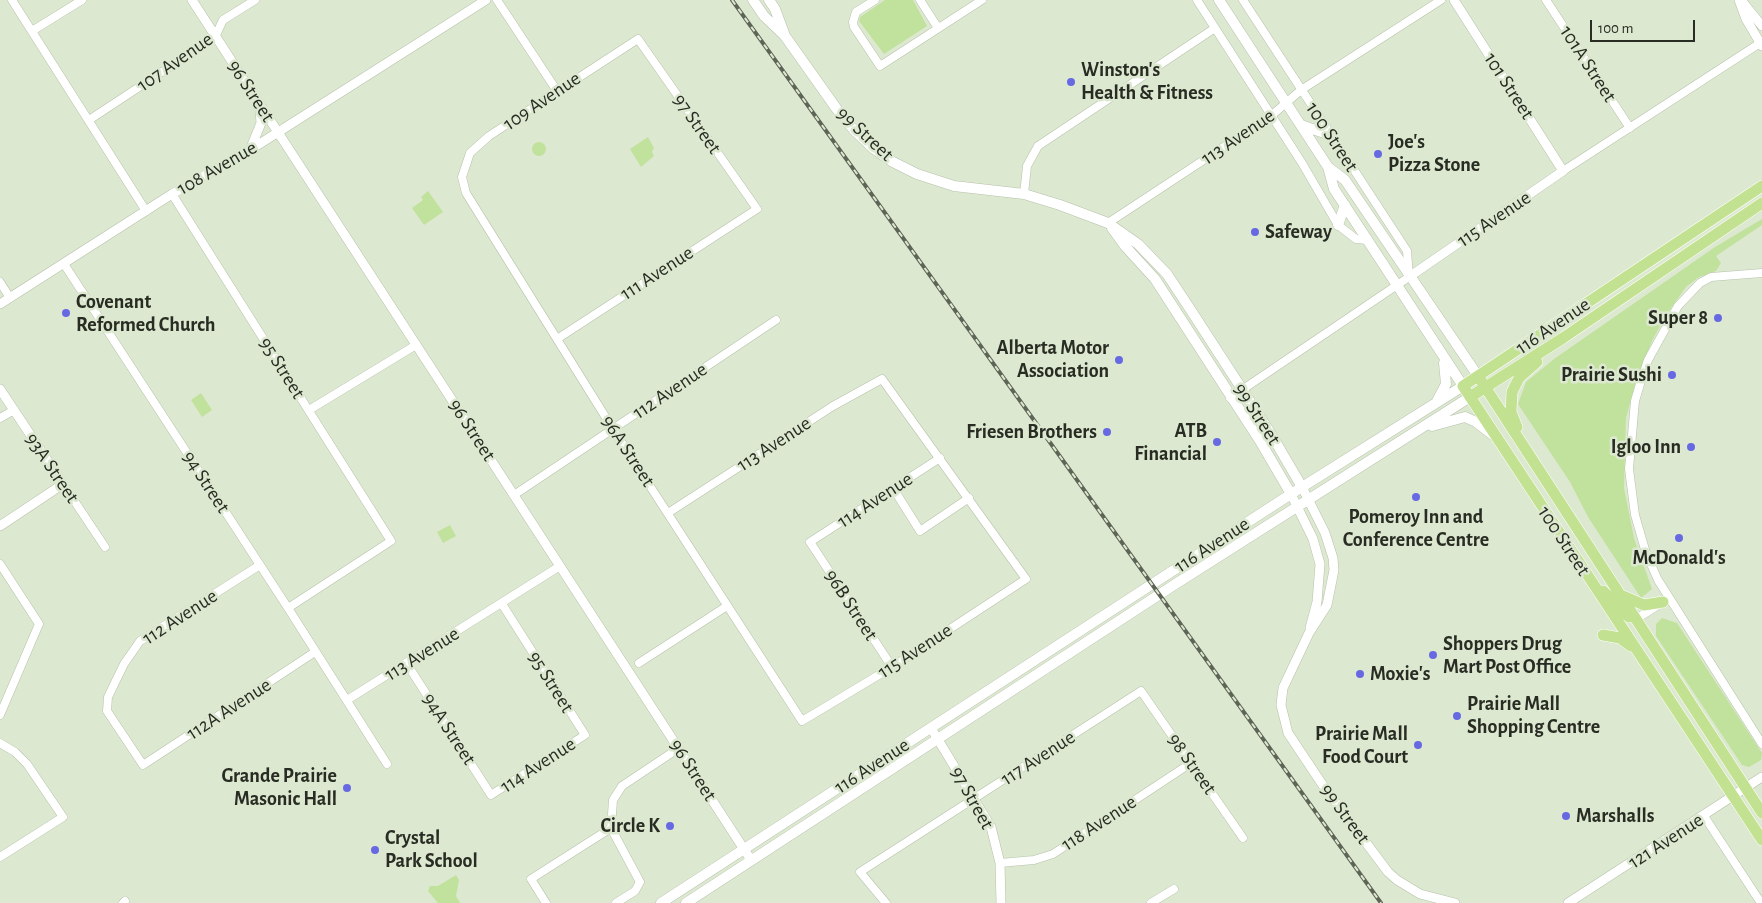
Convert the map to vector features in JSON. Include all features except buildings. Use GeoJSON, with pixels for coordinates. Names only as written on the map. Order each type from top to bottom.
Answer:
{"type":"FeatureCollection","features":[{"type":"Feature","properties":{"kind":"main road","name":"99 Street"},"geometry":{"type":"LineString","coordinates":[[753,0],[764,16],[785,36],[854,130],[874,149],[891,161],[917,174],[954,186],[1024,194],[1060,205],[1108,223],[1138,244],[1167,274],[1271,434],[1302,487]]}},
{"type":"Feature","properties":{"kind":"main road"},"geometry":{"type":"LineString","coordinates":[[769,0],[775,9],[785,36]]}},
{"type":"Feature","properties":{"kind":"main road","name":"100 Street"},"geometry":{"type":"LineString","coordinates":[[1219,0],[1328,167],[1334,189],[1396,287],[1762,840]]}},
{"type":"Feature","properties":{"kind":"main road"},"geometry":{"type":"LineString","coordinates":[[1301,125],[1330,136]]}},
{"type":"Feature","properties":{"kind":"main road","name":"100 Street"},"geometry":{"type":"LineString","coordinates":[[1328,167],[1345,180],[1409,277],[1478,376],[1762,813]]}},
{"type":"Feature","properties":{"kind":"main road","name":"116 Avenue"},"geometry":{"type":"LineString","coordinates":[[661,903],[1169,572],[1463,386],[1762,186]]}},
{"type":"Feature","properties":{"kind":"main road","name":"116 Avenue"},"geometry":{"type":"LineString","coordinates":[[686,903],[1177,584],[1563,338],[1762,203]]}},
{"type":"Feature","properties":{"kind":"main road"},"geometry":{"type":"LineString","coordinates":[[1338,225],[1345,205]]}},
{"type":"Feature","properties":{"kind":"main road","name":"99 Street"},"geometry":{"type":"LineString","coordinates":[[1108,223],[1125,246],[1155,279],[1230,398],[1260,441],[1291,494]]}},
{"type":"Feature","properties":{"kind":"main road"},"geometry":{"type":"LineString","coordinates":[[1524,448],[1511,412],[1512,392],[1519,378],[1563,338]]}},
{"type":"Feature","properties":{"kind":"main road"},"geometry":{"type":"LineString","coordinates":[[1436,403],[1443,392],[1447,375],[1441,353]]}},
{"type":"Feature","properties":{"kind":"main road"},"geometry":{"type":"LineString","coordinates":[[1416,431],[1465,417],[1476,422],[1496,438]]}},
{"type":"Feature","properties":{"kind":"main road"},"geometry":{"type":"LineString","coordinates":[[1169,572],[1177,584]]}},
{"type":"Feature","properties":{"kind":"main road"},"geometry":{"type":"LineString","coordinates":[[1584,572],[1626,614],[1636,620]]}},
{"type":"Feature","properties":{"kind":"main road"},"geometry":{"type":"LineString","coordinates":[[1620,594],[1644,606],[1666,600]]}},
{"type":"Feature","properties":{"kind":"main road"},"geometry":{"type":"LineString","coordinates":[[1618,622],[1634,629],[1673,676]]}},
{"type":"Feature","properties":{"kind":"main road"},"geometry":{"type":"LineString","coordinates":[[1603,635],[1624,640],[1635,648]]}},
{"type":"Feature","properties":{"kind":"street"},"geometry":{"type":"LineString","coordinates":[[12,0],[146,211]]}},
{"type":"Feature","properties":{"kind":"street"},"geometry":{"type":"LineString","coordinates":[[32,31],[82,0]]}},
{"type":"Feature","properties":{"kind":"street","name":"96 Street"},"geometry":{"type":"LineString","coordinates":[[192,0],[752,860]]}},
{"type":"Feature","properties":{"kind":"street","name":"107 Avenue"},"geometry":{"type":"LineString","coordinates":[[89,120],[215,37],[223,20],[255,0]]}},
{"type":"Feature","properties":{"kind":"street","name":"108 Avenue"},"geometry":{"type":"LineString","coordinates":[[0,304],[172,194],[250,150],[486,0]]}},
{"type":"Feature","properties":{"kind":"street"},"geometry":{"type":"LineString","coordinates":[[497,0],[557,91]]}},
{"type":"Feature","properties":{"kind":"street"},"geometry":{"type":"LineString","coordinates":[[875,0],[856,12],[853,22],[854,27],[880,66],[982,0]]}},
{"type":"Feature","properties":{"kind":"street"},"geometry":{"type":"LineString","coordinates":[[920,0],[938,28]]}},
{"type":"Feature","properties":{"kind":"street","name":"100 Street"},"geometry":{"type":"LineString","coordinates":[[1196,0],[1272,115],[1338,225],[1356,239],[1368,240]]}},
{"type":"Feature","properties":{"kind":"street","name":"100 Street"},"geometry":{"type":"LineString","coordinates":[[1243,0],[1330,136],[1407,251],[1409,277]]}},
{"type":"Feature","properties":{"kind":"street","name":"113 Avenue"},"geometry":{"type":"LineString","coordinates":[[1108,223],[1272,115],[1301,90],[1441,0]]}},
{"type":"Feature","properties":{"kind":"street","name":"101 Street"},"geometry":{"type":"LineString","coordinates":[[1454,0],[1563,171]]}},
{"type":"Feature","properties":{"kind":"street","name":"101A Street"},"geometry":{"type":"LineString","coordinates":[[1546,0],[1630,128]]}},
{"type":"Feature","properties":{"kind":"street"},"geometry":{"type":"LineString","coordinates":[[1740,0],[1762,26]]}},
{"type":"Feature","properties":{"kind":"street"},"geometry":{"type":"LineString","coordinates":[[1740,0],[1746,19],[1761,45]]}},
{"type":"Feature","properties":{"kind":"street"},"geometry":{"type":"LineString","coordinates":[[1024,194],[1027,166],[1038,146],[1215,28]]}},
{"type":"Feature","properties":{"kind":"street","name":"109 Avenue"},"geometry":{"type":"LineString","coordinates":[[462,177],[470,153],[490,136],[638,39]]}},
{"type":"Feature","properties":{"kind":"street","name":"97 Street"},"geometry":{"type":"LineString","coordinates":[[638,39],[757,209]]}},
{"type":"Feature","properties":{"kind":"street","name":"115 Avenue"},"geometry":{"type":"LineString","coordinates":[[1230,398],[1396,287],[1563,171],[1761,45]]}},
{"type":"Feature","properties":{"kind":"street"},"geometry":{"type":"LineString","coordinates":[[250,150],[261,123],[260,105]]}},
{"type":"Feature","properties":{"kind":"street","name":"96A Street"},"geometry":{"type":"LineString","coordinates":[[462,177],[466,193],[613,429],[802,721]]}},
{"type":"Feature","properties":{"kind":"street","name":"95 Street"},"geometry":{"type":"LineString","coordinates":[[172,194],[392,541],[288,608]]}},
{"type":"Feature","properties":{"kind":"street","name":"111 Avenue"},"geometry":{"type":"LineString","coordinates":[[557,339],[711,237],[757,209]]}},
{"type":"Feature","properties":{"kind":"street","name":"94 Street"},"geometry":{"type":"LineString","coordinates":[[64,264],[347,700]]}},
{"type":"Feature","properties":{"kind":"street"},"geometry":{"type":"LineString","coordinates":[[1762,273],[1711,277],[1687,294],[1670,319],[1648,360],[1634,401],[1630,445],[1631,492],[1646,554],[1666,600],[1762,744]]}},
{"type":"Feature","properties":{"kind":"street"},"geometry":{"type":"LineString","coordinates":[[0,282],[10,298]]}},
{"type":"Feature","properties":{"kind":"street","name":"112 Avenue"},"geometry":{"type":"LineString","coordinates":[[514,495],[776,320]]}},
{"type":"Feature","properties":{"kind":"street"},"geometry":{"type":"LineString","coordinates":[[309,410],[416,345]]}},
{"type":"Feature","properties":{"kind":"street","name":"113 Avenue"},"geometry":{"type":"LineString","coordinates":[[668,513],[833,406],[882,379],[940,458]]}},
{"type":"Feature","properties":{"kind":"street","name":"93A Street"},"geometry":{"type":"LineString","coordinates":[[0,389],[104,547]]}},
{"type":"Feature","properties":{"kind":"street"},"geometry":{"type":"LineString","coordinates":[[0,418],[14,410]]}},
{"type":"Feature","properties":{"kind":"street"},"geometry":{"type":"LineString","coordinates":[[893,488],[920,530],[969,498],[940,458]]}},
{"type":"Feature","properties":{"kind":"street","name":"114 Avenue"},"geometry":{"type":"LineString","coordinates":[[810,542],[940,458]]}},
{"type":"Feature","properties":{"kind":"street"},"geometry":{"type":"LineString","coordinates":[[0,526],[63,484]]}},
{"type":"Feature","properties":{"kind":"street","name":"99 Street"},"geometry":{"type":"LineString","coordinates":[[1302,487],[1330,547],[1334,570],[1327,605],[1309,633],[1283,688],[1281,705],[1288,733],[1322,784],[1388,872],[1415,891],[1454,903]]}},
{"type":"Feature","properties":{"kind":"street","name":"99 Street"},"geometry":{"type":"LineString","coordinates":[[1291,494],[1313,539],[1320,564],[1317,602],[1309,633]]}},
{"type":"Feature","properties":{"kind":"street","name":"115 Avenue"},"geometry":{"type":"LineString","coordinates":[[802,721],[892,667],[1026,579],[969,498]]}},
{"type":"Feature","properties":{"kind":"street","name":"96B Street"},"geometry":{"type":"LineString","coordinates":[[810,542],[892,667]]}},
{"type":"Feature","properties":{"kind":"street"},"geometry":{"type":"LineString","coordinates":[[0,564],[39,624],[0,715]]}},
{"type":"Feature","properties":{"kind":"street","name":"112 Avenue"},"geometry":{"type":"LineString","coordinates":[[142,765],[107,711],[108,697],[124,664],[140,641],[260,565]]}},
{"type":"Feature","properties":{"kind":"street","name":"113 Avenue"},"geometry":{"type":"LineString","coordinates":[[347,700],[560,566]]}},
{"type":"Feature","properties":{"kind":"street"},"geometry":{"type":"LineString","coordinates":[[1636,620],[1666,600]]}},
{"type":"Feature","properties":{"kind":"street","name":"95 Street"},"geometry":{"type":"LineString","coordinates":[[502,604],[584,735]]}},
{"type":"Feature","properties":{"kind":"street"},"geometry":{"type":"LineString","coordinates":[[639,663],[727,606]]}},
{"type":"Feature","properties":{"kind":"street","name":"112A Avenue"},"geometry":{"type":"LineString","coordinates":[[142,765],[315,652]]}},
{"type":"Feature","properties":{"kind":"street","name":"94A Street"},"geometry":{"type":"LineString","coordinates":[[406,664],[491,795]]}},
{"type":"Feature","properties":{"kind":"street","name":"98 Street"},"geometry":{"type":"LineString","coordinates":[[1141,691],[1243,838]]}},
{"type":"Feature","properties":{"kind":"street","name":"117 Avenue"},"geometry":{"type":"LineString","coordinates":[[886,903],[860,872],[1141,691]]}},
{"type":"Feature","properties":{"kind":"street"},"geometry":{"type":"LineString","coordinates":[[347,700],[387,764]]}},
{"type":"Feature","properties":{"kind":"street","name":"97 Street"},"geometry":{"type":"LineString","coordinates":[[931,728],[991,827],[1000,863],[1001,903]]}},
{"type":"Feature","properties":{"kind":"street","name":"114 Avenue"},"geometry":{"type":"LineString","coordinates":[[491,795],[584,735]]}},
{"type":"Feature","properties":{"kind":"street"},"geometry":{"type":"LineString","coordinates":[[0,743],[15,752],[27,764],[63,817],[0,857]]}},
{"type":"Feature","properties":{"kind":"street"},"geometry":{"type":"LineString","coordinates":[[616,903],[635,891],[640,882],[611,828],[613,800],[622,786],[679,748]]}},
{"type":"Feature","properties":{"kind":"street","name":"118 Avenue"},"geometry":{"type":"LineString","coordinates":[[1000,863],[1034,860],[1053,854],[1191,763]]}},
{"type":"Feature","properties":{"kind":"street","name":"121 Avenue"},"geometry":{"type":"LineString","coordinates":[[1568,903],[1762,777]]}},
{"type":"Feature","properties":{"kind":"street"},"geometry":{"type":"LineString","coordinates":[[1704,816],[1761,903]]}},
{"type":"Feature","properties":{"kind":"street"},"geometry":{"type":"LineString","coordinates":[[546,903],[531,879],[611,828]]}},
{"type":"Feature","properties":{"kind":"street"},"geometry":{"type":"LineString","coordinates":[[1151,903],[1174,889]]}},
{"type":"Feature","properties":{"kind":"green space"},"geometry":{"type":"Polygon","coordinates":[[[885,0],[913,0],[927,26],[884,54],[859,21],[860,17],[885,0]]]}},
{"type":"Feature","properties":{"kind":"green space"},"geometry":{"type":"Polygon","coordinates":[[[648,137],[654,148],[652,152],[654,156],[641,167],[630,149],[648,137]]]}},
{"type":"Feature","properties":{"kind":"green space"},"geometry":{"type":"Polygon","coordinates":[[[536,142],[542,142],[546,149],[542,156],[536,156],[532,152],[532,146],[536,142]]]}},
{"type":"Feature","properties":{"kind":"green space"},"geometry":{"type":"Polygon","coordinates":[[[428,191],[443,212],[424,225],[412,208],[423,200],[421,197],[428,191]]]}},
{"type":"Feature","properties":{"kind":"green space"},"geometry":{"type":"Polygon","coordinates":[[[1762,219],[1762,225],[1716,256],[1721,263],[1716,271],[1699,277],[1686,287],[1666,315],[1652,341],[1635,385],[1626,418],[1624,488],[1634,538],[1652,589],[1641,598],[1588,517],[1570,482],[1518,404],[1526,382],[1554,359],[1715,247],[1762,219]]]}},
{"type":"Feature","properties":{"kind":"green space"},"geometry":{"type":"Polygon","coordinates":[[[201,393],[212,410],[202,417],[191,400],[201,393]]]}},
{"type":"Feature","properties":{"kind":"green space"},"geometry":{"type":"Polygon","coordinates":[[[450,525],[456,536],[443,543],[437,532],[450,525]]]}},
{"type":"Feature","properties":{"kind":"green space"},"geometry":{"type":"Polygon","coordinates":[[[1662,618],[1677,623],[1762,753],[1761,760],[1749,767],[1742,765],[1656,636],[1656,624],[1662,618]]]}},
{"type":"Feature","properties":{"kind":"green space"},"geometry":{"type":"Polygon","coordinates":[[[456,875],[459,880],[456,896],[460,903],[438,903],[428,891],[430,886],[438,886],[456,875]]]}},
{"type":"Feature","properties":{"kind":"railway"},"geometry":{"type":"LineString","coordinates":[[732,0],[1381,903]]}},
{"type":"Feature","properties":{"kind":"place","name":"Winston's Health & Fitness"},"geometry":{"type":"Point","coordinates":[1071,82]}},
{"type":"Feature","properties":{"kind":"place","name":"Joe's Pizza Stone"},"geometry":{"type":"Point","coordinates":[1378,154]}},
{"type":"Feature","properties":{"kind":"place","name":"Safeway"},"geometry":{"type":"Point","coordinates":[1255,232]}},
{"type":"Feature","properties":{"kind":"place","name":"Covenant Reformed Church"},"geometry":{"type":"Point","coordinates":[66,313]}},
{"type":"Feature","properties":{"kind":"place","name":"Super 8"},"geometry":{"type":"Point","coordinates":[1718,318]}},
{"type":"Feature","properties":{"kind":"place","name":"Alberta Motor Association"},"geometry":{"type":"Point","coordinates":[1119,360]}},
{"type":"Feature","properties":{"kind":"place","name":"Prairie Sushi"},"geometry":{"type":"Point","coordinates":[1672,375]}},
{"type":"Feature","properties":{"kind":"place","name":"Friesen Brothers"},"geometry":{"type":"Point","coordinates":[1107,432]}},
{"type":"Feature","properties":{"kind":"place","name":"ATB Financial"},"geometry":{"type":"Point","coordinates":[1217,442]}},
{"type":"Feature","properties":{"kind":"place","name":"Igloo Inn"},"geometry":{"type":"Point","coordinates":[1691,447]}},
{"type":"Feature","properties":{"kind":"place","name":"Pomeroy Inn and Conference Centre"},"geometry":{"type":"Point","coordinates":[1416,497]}},
{"type":"Feature","properties":{"kind":"place","name":"McDonald's"},"geometry":{"type":"Point","coordinates":[1679,538]}},
{"type":"Feature","properties":{"kind":"place","name":"Shoppers Drug Mart Post Office"},"geometry":{"type":"Point","coordinates":[1433,655]}},
{"type":"Feature","properties":{"kind":"place","name":"Moxie's"},"geometry":{"type":"Point","coordinates":[1360,674]}},
{"type":"Feature","properties":{"kind":"place","name":"Prairie Mall Shopping Centre"},"geometry":{"type":"Point","coordinates":[1457,716]}},
{"type":"Feature","properties":{"kind":"place","name":"Prairie Mall Food Court"},"geometry":{"type":"Point","coordinates":[1418,745]}},
{"type":"Feature","properties":{"kind":"place","name":"Grande Prairie Masonic Hall"},"geometry":{"type":"Point","coordinates":[347,788]}},
{"type":"Feature","properties":{"kind":"place","name":"Marshalls"},"geometry":{"type":"Point","coordinates":[1566,816]}},
{"type":"Feature","properties":{"kind":"place","name":"Circle K"},"geometry":{"type":"Point","coordinates":[670,826]}},
{"type":"Feature","properties":{"kind":"place","name":"Crystal Park School"},"geometry":{"type":"Point","coordinates":[375,850]}}]}
